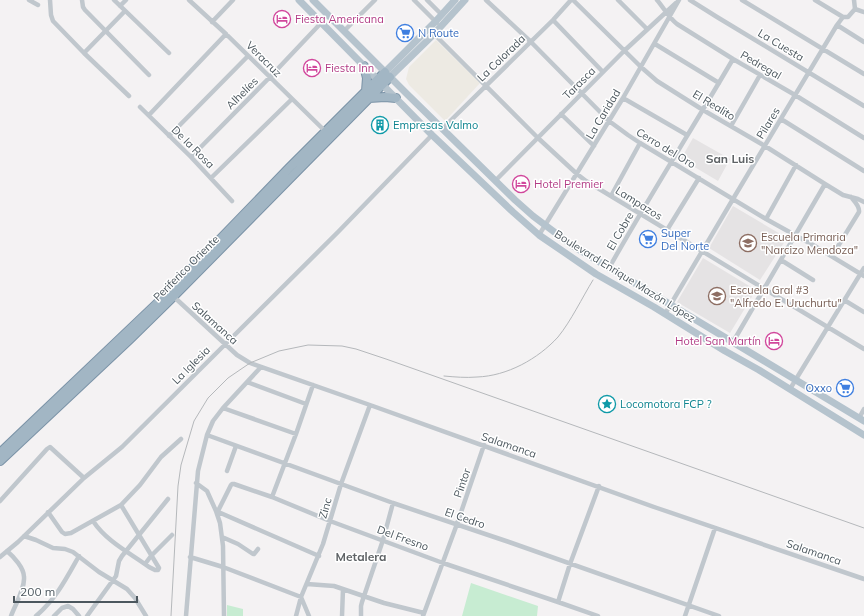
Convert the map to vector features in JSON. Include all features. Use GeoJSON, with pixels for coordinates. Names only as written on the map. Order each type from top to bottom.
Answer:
{"type":"FeatureCollection","features":[{"type":"Feature","properties":{"kind":"highway"},"geometry":{"type":"LineString","coordinates":[[364,66],[367,78],[368,95],[396,98]]}},
{"type":"Feature","properties":{"kind":"highway","name":"Periferico Oriente"},"geometry":{"type":"LineString","coordinates":[[0,461],[130,339],[171,294],[388,74]]}},
{"type":"Feature","properties":{"kind":"highway","name":"Periferico Oriente"},"geometry":{"type":"LineString","coordinates":[[0,453],[171,294]]}},
{"type":"Feature","properties":{"kind":"main road","name":"Boulevard Enrique Mazón López"},"geometry":{"type":"LineString","coordinates":[[298,0],[432,135],[539,235],[592,270],[864,435]]}},
{"type":"Feature","properties":{"kind":"main road","name":"Boulevard Enrique Mazón López"},"geometry":{"type":"LineString","coordinates":[[313,0],[442,129],[533,216],[573,246],[861,420]]}},
{"type":"Feature","properties":{"kind":"main road"},"geometry":{"type":"LineString","coordinates":[[388,74],[436,23],[455,0]]}},
{"type":"Feature","properties":{"kind":"main road"},"geometry":{"type":"LineString","coordinates":[[388,74],[434,34],[465,0]]}},
{"type":"Feature","properties":{"kind":"main road"},"geometry":{"type":"LineString","coordinates":[[434,34],[432,30],[436,23]]}},
{"type":"Feature","properties":{"kind":"street"},"geometry":{"type":"LineString","coordinates":[[29,0],[38,5]]}},
{"type":"Feature","properties":{"kind":"street"},"geometry":{"type":"LineString","coordinates":[[50,0],[53,21],[129,96]]}},
{"type":"Feature","properties":{"kind":"street"},"geometry":{"type":"LineString","coordinates":[[82,0],[85,10],[149,75]]}},
{"type":"Feature","properties":{"kind":"street"},"geometry":{"type":"LineString","coordinates":[[115,0],[169,53]]}},
{"type":"Feature","properties":{"kind":"street"},"geometry":{"type":"LineString","coordinates":[[120,6],[126,0]]}},
{"type":"Feature","properties":{"kind":"street","name":"Veracruz"},"geometry":{"type":"LineString","coordinates":[[189,0],[226,34],[328,134]]}},
{"type":"Feature","properties":{"kind":"street"},"geometry":{"type":"LineString","coordinates":[[212,22],[233,0]]}},
{"type":"Feature","properties":{"kind":"street"},"geometry":{"type":"LineString","coordinates":[[344,31],[375,0]]}},
{"type":"Feature","properties":{"kind":"street"},"geometry":{"type":"LineString","coordinates":[[414,0],[436,23]]}},
{"type":"Feature","properties":{"kind":"street"},"geometry":{"type":"LineString","coordinates":[[427,0],[442,15]]}},
{"type":"Feature","properties":{"kind":"street","name":"Cerro del Oro"},"geometry":{"type":"LineString","coordinates":[[486,0],[531,42],[609,121],[628,135],[732,199],[832,256],[862,275]]}},
{"type":"Feature","properties":{"kind":"street","name":"La Colorada"},"geometry":{"type":"LineString","coordinates":[[442,129],[572,0]]}},
{"type":"Feature","properties":{"kind":"street","name":"El Realito"},"geometry":{"type":"LineString","coordinates":[[572,0],[657,81],[702,110],[765,146],[825,184],[844,195],[864,202]]}},
{"type":"Feature","properties":{"kind":"street"},"geometry":{"type":"LineString","coordinates":[[618,0],[647,29]]}},
{"type":"Feature","properties":{"kind":"street","name":"Pedregal"},"geometry":{"type":"LineString","coordinates":[[656,0],[669,17],[677,24],[864,138]]}},
{"type":"Feature","properties":{"kind":"street","name":"Tarasca"},"geometry":{"type":"LineString","coordinates":[[495,180],[624,51],[679,0]]}},
{"type":"Feature","properties":{"kind":"street","name":"La Caridad"},"geometry":{"type":"LineString","coordinates":[[539,235],[623,98],[679,0]]}},
{"type":"Feature","properties":{"kind":"street","name":"La Cuesta"},"geometry":{"type":"LineString","coordinates":[[690,0],[717,18],[864,106]]}},
{"type":"Feature","properties":{"kind":"street"},"geometry":{"type":"LineString","coordinates":[[742,0],[864,74]]}},
{"type":"Feature","properties":{"kind":"street"},"geometry":{"type":"LineString","coordinates":[[815,0],[843,17]]}},
{"type":"Feature","properties":{"kind":"street"},"geometry":{"type":"LineString","coordinates":[[854,0],[855,9],[864,12]]}},
{"type":"Feature","properties":{"kind":"street","name":"Pilares"},"geometry":{"type":"LineString","coordinates":[[665,314],[732,199],[837,25],[843,17],[848,17],[855,9]]}},
{"type":"Feature","properties":{"kind":"street"},"geometry":{"type":"LineString","coordinates":[[84,53],[125,11]]}},
{"type":"Feature","properties":{"kind":"street"},"geometry":{"type":"LineString","coordinates":[[553,20],[604,72]]}},
{"type":"Feature","properties":{"kind":"street","name":"Alhelíes"},"geometry":{"type":"LineString","coordinates":[[191,157],[270,78],[321,23]]}},
{"type":"Feature","properties":{"kind":"street"},"geometry":{"type":"LineString","coordinates":[[837,25],[864,42]]}},
{"type":"Feature","properties":{"kind":"street"},"geometry":{"type":"LineString","coordinates":[[148,115],[226,34]]}},
{"type":"Feature","properties":{"kind":"street","name":"Lampazos"},"geometry":{"type":"LineString","coordinates":[[434,34],[538,138],[586,181],[864,349]]}},
{"type":"Feature","properties":{"kind":"street"},"geometry":{"type":"LineString","coordinates":[[654,44],[719,83]]}},
{"type":"Feature","properties":{"kind":"street"},"geometry":{"type":"LineString","coordinates":[[170,136],[248,56]]}},
{"type":"Feature","properties":{"kind":"street","name":"El Cobre"},"geometry":{"type":"LineString","coordinates":[[609,268],[671,161],[733,59]]}},
{"type":"Feature","properties":{"kind":"street"},"geometry":{"type":"LineString","coordinates":[[731,126],[760,75]]}},
{"type":"Feature","properties":{"kind":"street"},"geometry":{"type":"LineString","coordinates":[[623,98],[687,135]]}},
{"type":"Feature","properties":{"kind":"street"},"geometry":{"type":"LineString","coordinates":[[212,178],[292,99]]}},
{"type":"Feature","properties":{"kind":"street","name":"De la Rosa"},"geometry":{"type":"LineString","coordinates":[[140,107],[212,178],[232,201]]}},
{"type":"Feature","properties":{"kind":"street"},"geometry":{"type":"LineString","coordinates":[[561,114],[594,146]]}},
{"type":"Feature","properties":{"kind":"street"},"geometry":{"type":"LineString","coordinates":[[780,119],[864,171]]}},
{"type":"Feature","properties":{"kind":"street","name":"La Iglesia"},"geometry":{"type":"LineString","coordinates":[[0,557],[84,478],[122,447],[338,232],[432,135]]}},
{"type":"Feature","properties":{"kind":"street"},"geometry":{"type":"LineString","coordinates":[[611,196],[640,143]]}},
{"type":"Feature","properties":{"kind":"street"},"geometry":{"type":"LineString","coordinates":[[766,219],[796,165]]}},
{"type":"Feature","properties":{"kind":"street"},"geometry":{"type":"LineString","coordinates":[[667,230],[699,178]]}},
{"type":"Feature","properties":{"kind":"street"},"geometry":{"type":"LineString","coordinates":[[733,342],[825,184]]}},
{"type":"Feature","properties":{"kind":"street"},"geometry":{"type":"LineString","coordinates":[[832,256],[860,209],[851,197]]}},
{"type":"Feature","properties":{"kind":"street"},"geometry":{"type":"LineString","coordinates":[[781,260],[813,280]]}},
{"type":"Feature","properties":{"kind":"street"},"geometry":{"type":"LineString","coordinates":[[790,389],[844,300],[862,275],[864,268]]}},
{"type":"Feature","properties":{"kind":"street","name":"Salamanca"},"geometry":{"type":"LineString","coordinates":[[171,294],[225,344],[250,363],[715,528],[864,579]]}},
{"type":"Feature","properties":{"kind":"street"},"geometry":{"type":"LineString","coordinates":[[844,300],[864,312]]}},
{"type":"Feature","properties":{"kind":"street"},"geometry":{"type":"LineString","coordinates":[[186,616],[196,483],[198,466],[207,435],[213,421],[223,408],[261,367]]}},
{"type":"Feature","properties":{"kind":"street"},"geometry":{"type":"LineString","coordinates":[[247,382],[306,404]]}},
{"type":"Feature","properties":{"kind":"street"},"geometry":{"type":"LineString","coordinates":[[272,497],[313,385]]}},
{"type":"Feature","properties":{"kind":"street","name":"Zinc"},"geometry":{"type":"LineString","coordinates":[[296,616],[301,597],[319,556],[341,484],[370,405]]}},
{"type":"Feature","properties":{"kind":"street"},"geometry":{"type":"LineString","coordinates":[[223,408],[296,434]]}},
{"type":"Feature","properties":{"kind":"street"},"geometry":{"type":"LineString","coordinates":[[861,420],[864,409]]}},
{"type":"Feature","properties":{"kind":"street","name":"El Cedro"},"geometry":{"type":"LineString","coordinates":[[207,435],[393,503],[719,616]]}},
{"type":"Feature","properties":{"kind":"street"},"geometry":{"type":"LineString","coordinates":[[48,512],[65,534],[71,533],[93,521],[121,505],[140,485],[161,458],[181,439]]}},
{"type":"Feature","properties":{"kind":"street","name":"Pintor"},"geometry":{"type":"LineString","coordinates":[[423,614],[443,563],[484,445]]}},
{"type":"Feature","properties":{"kind":"street"},"geometry":{"type":"LineString","coordinates":[[227,471],[236,446]]}},
{"type":"Feature","properties":{"kind":"street"},"geometry":{"type":"LineString","coordinates":[[0,501],[50,447],[84,478]]}},
{"type":"Feature","properties":{"kind":"street"},"geometry":{"type":"LineString","coordinates":[[196,483],[207,491],[217,511],[220,523],[224,552],[224,616]]}},
{"type":"Feature","properties":{"kind":"street","name":"Del Fresno"},"geometry":{"type":"LineString","coordinates":[[217,511],[232,484],[272,497],[330,521],[443,563],[598,616]]}},
{"type":"Feature","properties":{"kind":"street"},"geometry":{"type":"LineString","coordinates":[[558,602],[570,564],[599,486]]}},
{"type":"Feature","properties":{"kind":"street"},"geometry":{"type":"LineString","coordinates":[[87,616],[116,576],[120,559],[168,499]]}},
{"type":"Feature","properties":{"kind":"street"},"geometry":{"type":"LineString","coordinates":[[361,616],[361,606],[383,540],[393,503]]}},
{"type":"Feature","properties":{"kind":"street"},"geometry":{"type":"LineString","coordinates":[[93,521],[104,535],[145,564],[155,570],[158,570],[159,568],[121,505]]}},
{"type":"Feature","properties":{"kind":"street"},"geometry":{"type":"LineString","coordinates":[[217,511],[319,556]]}},
{"type":"Feature","properties":{"kind":"street"},"geometry":{"type":"LineString","coordinates":[[685,616],[715,528]]}},
{"type":"Feature","properties":{"kind":"street"},"geometry":{"type":"LineString","coordinates":[[145,564],[172,535]]}},
{"type":"Feature","properties":{"kind":"street"},"geometry":{"type":"LineString","coordinates":[[24,536],[53,548],[69,550],[79,556],[99,572],[128,589],[136,598],[146,616]]}},
{"type":"Feature","properties":{"kind":"street"},"geometry":{"type":"LineString","coordinates":[[222,537],[238,544],[253,554],[258,549]]}},
{"type":"Feature","properties":{"kind":"street"},"geometry":{"type":"LineString","coordinates":[[7,551],[20,566],[24,577],[22,588],[11,616]]}},
{"type":"Feature","properties":{"kind":"street"},"geometry":{"type":"LineString","coordinates":[[36,616],[49,605],[55,597],[79,556]]}},
{"type":"Feature","properties":{"kind":"street"},"geometry":{"type":"LineString","coordinates":[[190,556],[301,597],[309,616]]}},
{"type":"Feature","properties":{"kind":"street"},"geometry":{"type":"LineString","coordinates":[[307,584],[343,588],[384,603],[423,614]]}},
{"type":"Feature","properties":{"kind":"street"},"geometry":{"type":"LineString","coordinates":[[342,616],[343,588]]}},
{"type":"Feature","properties":{"kind":"street"},"geometry":{"type":"LineString","coordinates":[[54,616],[62,608],[68,606],[79,616]]}},
{"type":"Feature","properties":{"kind":"shaded area"},"geometry":{"type":"Polygon","coordinates":[[[436,40],[480,83],[445,121],[409,85],[406,79],[409,67],[436,40]]]}},
{"type":"Feature","properties":{"kind":"shaded area"},"geometry":{"type":"Polygon","coordinates":[[[693,138],[730,159],[718,181],[681,159],[693,138]]]}},
{"type":"Feature","properties":{"kind":"shaded area","name":"Escuela Primaria \"Narcizo Mendoza\""},"geometry":{"type":"Polygon","coordinates":[[[733,206],[787,238],[760,280],[709,248],[733,206]]]}},
{"type":"Feature","properties":{"kind":"shaded area","name":"Escuela Gral #3 \"Alfredo E. Uruchurtu\""},"geometry":{"type":"Polygon","coordinates":[[[703,258],[756,290],[730,333],[677,302],[703,258]]]}},
{"type":"Feature","properties":{"kind":"green space"},"geometry":{"type":"Polygon","coordinates":[[[471,583],[538,606],[537,616],[462,616],[471,583]]]}},
{"type":"Feature","properties":{"kind":"green space"},"geometry":{"type":"Polygon","coordinates":[[[227,605],[243,609],[243,616],[227,616],[227,605]]]}},
{"type":"Feature","properties":{"kind":"railway"},"geometry":{"type":"LineString","coordinates":[[444,376],[488,376],[511,370],[531,359],[550,345],[563,331],[593,280]]}},
{"type":"Feature","properties":{"kind":"railway"},"geometry":{"type":"LineString","coordinates":[[171,616],[178,486],[181,465],[194,421],[208,398],[228,378],[250,363],[279,351],[308,345],[342,346],[356,349],[864,528]]}},
{"type":"Feature","properties":{"kind":"place","name":"Fiesta Americana"},"geometry":{"type":"Point","coordinates":[282,19]}},
{"type":"Feature","properties":{"kind":"place","name":"N Route"},"geometry":{"type":"Point","coordinates":[405,33]}},
{"type":"Feature","properties":{"kind":"place","name":"Fiesta Inn"},"geometry":{"type":"Point","coordinates":[312,68]}},
{"type":"Feature","properties":{"kind":"place","name":"Empresas Valmo"},"geometry":{"type":"Point","coordinates":[380,125]}},
{"type":"Feature","properties":{"kind":"place","name":"Hotel Premier"},"geometry":{"type":"Point","coordinates":[521,184]}},
{"type":"Feature","properties":{"kind":"place","name":"Super Del Norte"},"geometry":{"type":"Point","coordinates":[648,239]}},
{"type":"Feature","properties":{"kind":"place","name":"Escuela Primaria \"Narcizo Mendoza\""},"geometry":{"type":"Point","coordinates":[748,243]}},
{"type":"Feature","properties":{"kind":"place","name":"Escuela Gral #3 \"Alfredo E. Uruchurtu\""},"geometry":{"type":"Point","coordinates":[717,296]}},
{"type":"Feature","properties":{"kind":"place","name":"Hotel San Martín"},"geometry":{"type":"Point","coordinates":[774,341]}},
{"type":"Feature","properties":{"kind":"place","name":"Oxxo"},"geometry":{"type":"Point","coordinates":[845,388]}},
{"type":"Feature","properties":{"kind":"place","name":"Locomotora FCP ?"},"geometry":{"type":"Point","coordinates":[607,404]}},
{"type":"Feature","properties":{"kind":"district","name":"San Luis"},"geometry":{"type":"Point","coordinates":[730,158]}},
{"type":"Feature","properties":{"kind":"district","name":"Metalera"},"geometry":{"type":"Point","coordinates":[361,556]}}]}
